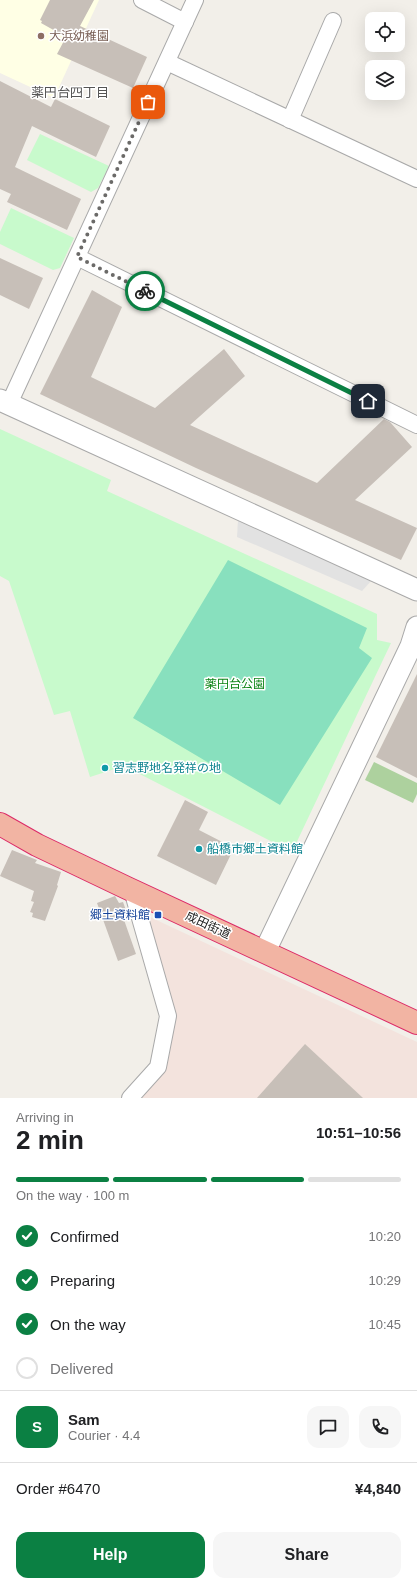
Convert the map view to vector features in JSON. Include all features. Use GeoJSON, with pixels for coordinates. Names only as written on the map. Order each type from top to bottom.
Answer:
{"type":"FeatureCollection","features":[{"type":"Feature","properties":{"kind":"highway","name":"成田街道"},"geometry":{"type":"LineString","coordinates":[[0,824],[37,845],[417,1023]]}},
{"type":"Feature","properties":{"kind":"street"},"geometry":{"type":"LineString","coordinates":[[142,0],[185,22]]}},
{"type":"Feature","properties":{"kind":"street"},"geometry":{"type":"LineString","coordinates":[[195,0],[77,257],[4,402],[417,590]]}},
{"type":"Feature","properties":{"kind":"street"},"geometry":{"type":"LineString","coordinates":[[290,120],[333,21]]}},
{"type":"Feature","properties":{"kind":"street"},"geometry":{"type":"LineString","coordinates":[[167,62],[417,179]]}},
{"type":"Feature","properties":{"kind":"street"},"geometry":{"type":"LineString","coordinates":[[77,257],[417,424]]}},
{"type":"Feature","properties":{"kind":"street"},"geometry":{"type":"LineString","coordinates":[[264,951],[411,646],[417,627]]}},
{"type":"Feature","properties":{"kind":"street"},"geometry":{"type":"LineString","coordinates":[[130,1098],[158,1067],[168,1016],[132,890]]}},
{"type":"Feature","properties":{"kind":"shaded area","name":"大浜幼稚園"},"geometry":{"type":"Polygon","coordinates":[[[0,0],[99,0],[54,98],[0,73],[0,0]]]}},
{"type":"Feature","properties":{"kind":"shaded area"},"geometry":{"type":"Polygon","coordinates":[[[238,520],[372,580],[362,591],[237,537],[238,520]]]}},
{"type":"Feature","properties":{"kind":"shaded area"},"geometry":{"type":"Polygon","coordinates":[[[150,917],[417,1042],[417,1098],[141,1098],[166,1070],[173,1012],[148,919],[150,917]]]}},
{"type":"Feature","properties":{"kind":"green space"},"geometry":{"type":"Polygon","coordinates":[[[40,134],[109,166],[98,188],[91,192],[27,160],[40,134]]]}},
{"type":"Feature","properties":{"kind":"green space"},"geometry":{"type":"Polygon","coordinates":[[[11,208],[74,238],[60,268],[53,270],[0,244],[0,232],[11,208]]]}},
{"type":"Feature","properties":{"kind":"green space","name":"薬円台公園"},"geometry":{"type":"Polygon","coordinates":[[[0,429],[111,480],[107,491],[377,614],[377,640],[391,643],[292,852],[124,766],[90,777],[70,711],[54,715],[9,581],[0,576],[0,429]]]}},
{"type":"Feature","properties":{"kind":"green space"},"geometry":{"type":"Polygon","coordinates":[[[228,560],[367,628],[359,648],[372,658],[280,805],[133,718],[228,560]]]}},
{"type":"Feature","properties":{"kind":"green space"},"geometry":{"type":"Polygon","coordinates":[[[374,762],[417,783],[417,794],[413,803],[365,780],[374,762]]]}},
{"type":"Feature","properties":{"kind":"building"},"geometry":{"type":"Polygon","coordinates":[[[50,0],[94,0],[80,26],[147,57],[133,88],[57,54],[66,37],[41,23],[42,21],[40,20],[50,0]]]}},
{"type":"Feature","properties":{"kind":"building"},"geometry":{"type":"Polygon","coordinates":[[[0,81],[51,107],[55,99],[110,126],[96,157],[32,126],[15,167],[81,199],[67,230],[7,202],[11,194],[0,189],[0,81]]]}},
{"type":"Feature","properties":{"kind":"building"},"geometry":{"type":"Polygon","coordinates":[[[0,258],[43,278],[29,309],[0,295],[0,258]]]}},
{"type":"Feature","properties":{"kind":"building"},"geometry":{"type":"Polygon","coordinates":[[[92,290],[122,307],[91,377],[155,408],[224,349],[245,376],[190,425],[317,483],[384,419],[390,422],[412,447],[355,500],[417,528],[401,560],[196,468],[40,394],[92,290]]]}},
{"type":"Feature","properties":{"kind":"building"},"geometry":{"type":"Polygon","coordinates":[[[417,674],[417,778],[376,757],[417,674]]]}},
{"type":"Feature","properties":{"kind":"building"},"geometry":{"type":"Polygon","coordinates":[[[185,800],[208,812],[199,830],[234,848],[216,885],[157,856],[185,800]]]}},
{"type":"Feature","properties":{"kind":"building"},"geometry":{"type":"Polygon","coordinates":[[[12,850],[37,860],[35,863],[61,872],[58,886],[45,921],[32,917],[33,913],[30,912],[34,902],[31,901],[34,891],[0,876],[12,850]]]}},
{"type":"Feature","properties":{"kind":"building"},"geometry":{"type":"Polygon","coordinates":[[[115,896],[119,903],[123,902],[128,916],[123,917],[136,954],[118,961],[97,903],[115,896]]]}},
{"type":"Feature","properties":{"kind":"building"},"geometry":{"type":"Polygon","coordinates":[[[305,1044],[363,1098],[257,1098],[305,1044]]]}},
{"type":"Feature","properties":{"kind":"way so far"},"geometry":{"type":"LineString","coordinates":[[145,291],[77,257],[148,102]]}},
{"type":"Feature","properties":{"kind":"place","name":"大浜幼稚園"},"geometry":{"type":"Point","coordinates":[41,36]}},
{"type":"Feature","properties":{"kind":"place","name":"習志野地名発祥の地"},"geometry":{"type":"Point","coordinates":[105,768]}},
{"type":"Feature","properties":{"kind":"place","name":"船橋市郷土資料館"},"geometry":{"type":"Point","coordinates":[199,849]}},
{"type":"Feature","properties":{"kind":"place","name":"郷土資料館"},"geometry":{"type":"Point","coordinates":[158,915]}},
{"type":"Feature","properties":{"kind":"district","name":"薬円台四丁目"},"geometry":{"type":"Point","coordinates":[70,92]}},
{"type":"Feature","properties":{"kind":"route"},"geometry":{"type":"LineString","coordinates":[[145,291],[368,401]]}}]}
